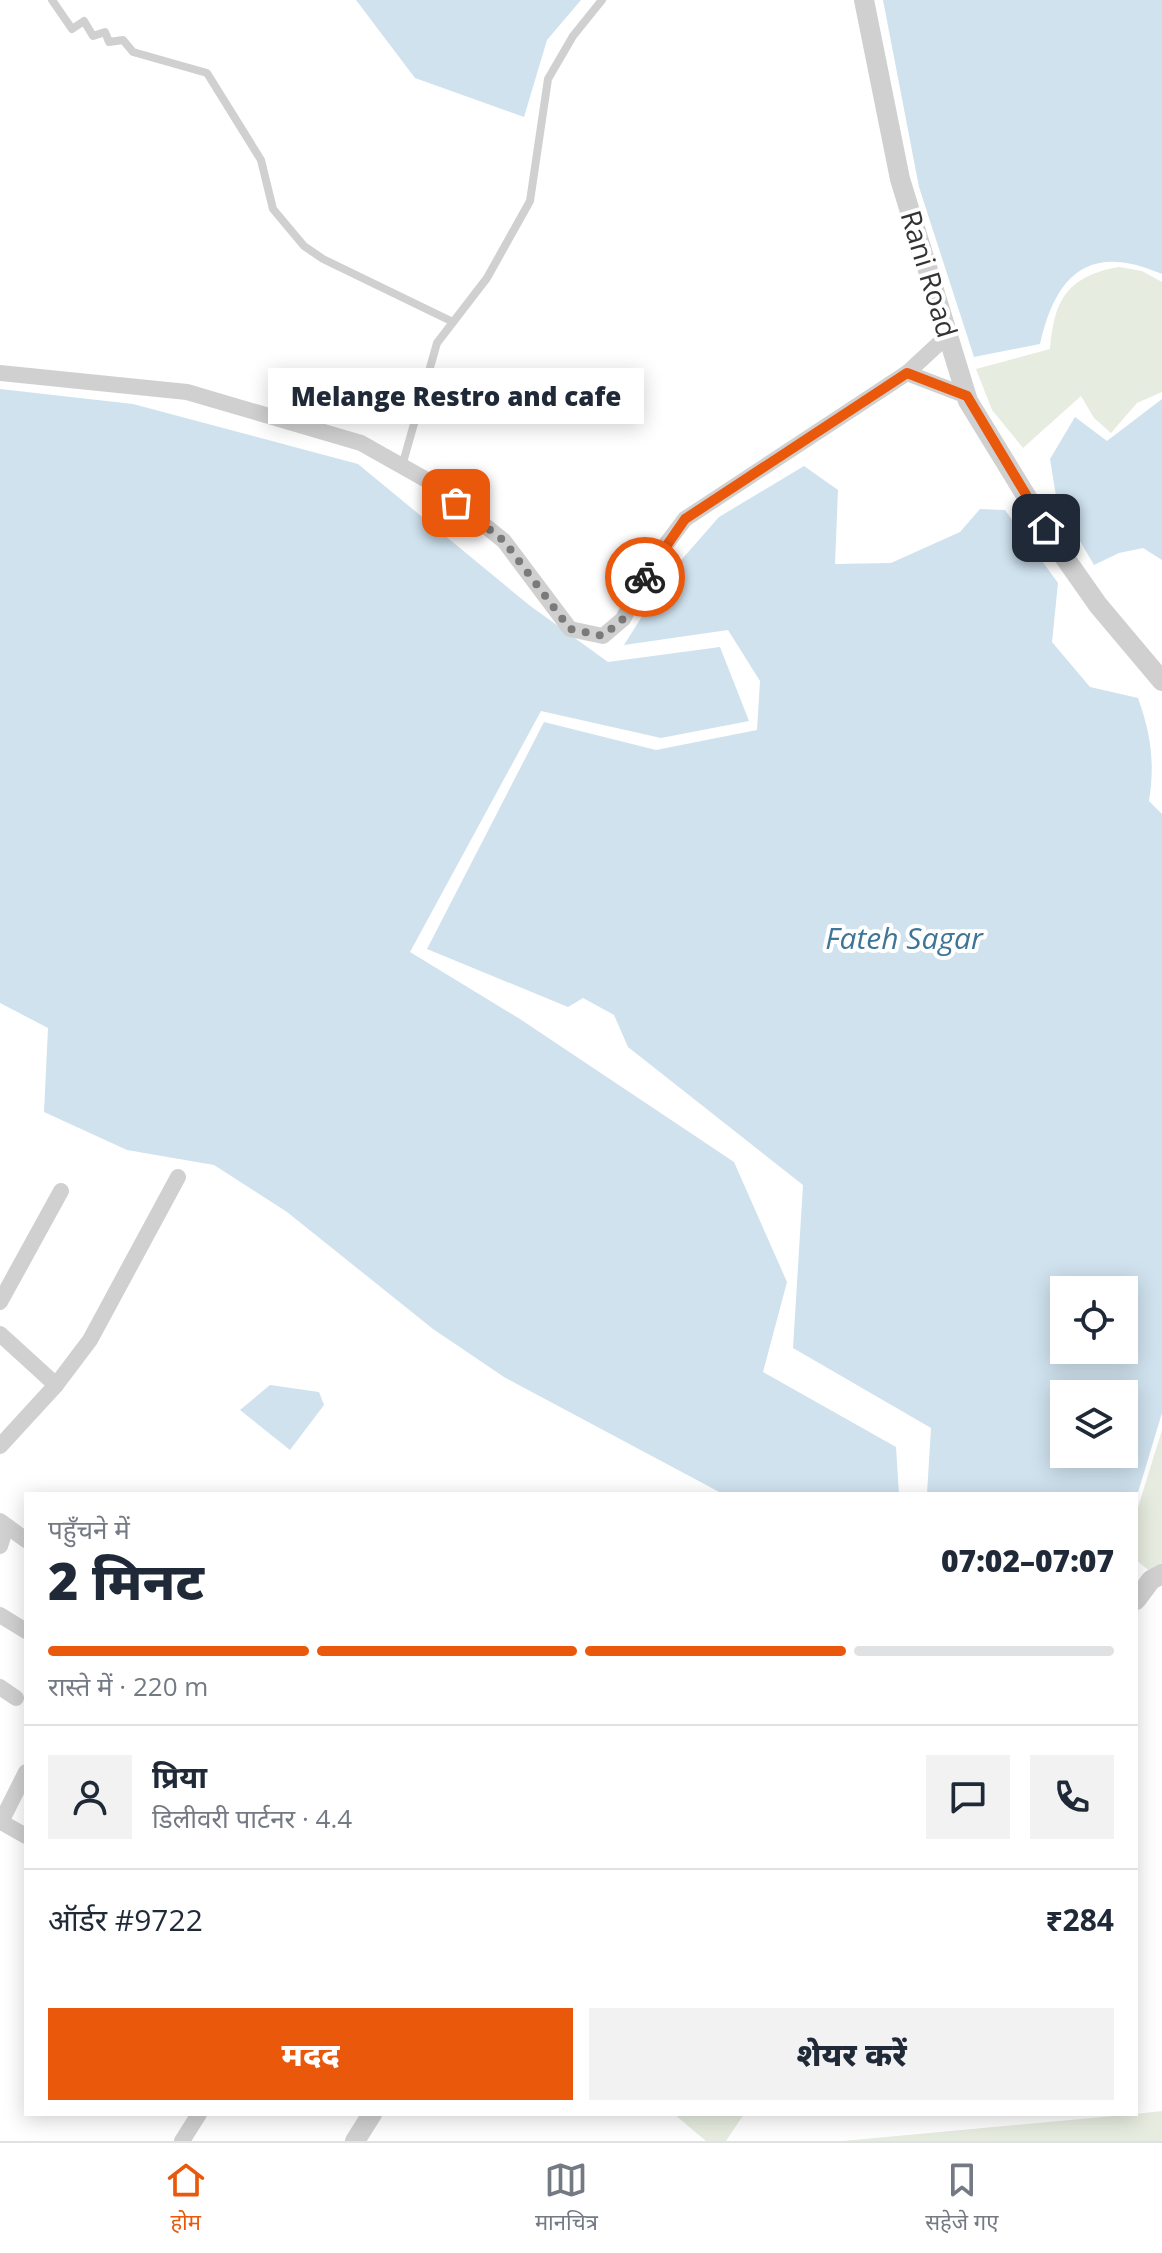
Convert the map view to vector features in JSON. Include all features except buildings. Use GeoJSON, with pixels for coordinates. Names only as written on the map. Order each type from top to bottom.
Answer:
{"type":"FeatureCollection","features":[{"type":"Feature","properties":{"kind":"street","name":"Rani Road"},"geometry":{"type":"LineString","coordinates":[[864,0],[900,179],[967,396],[1058,548],[1098,605],[1162,681]]}},
{"type":"Feature","properties":{"kind":"street"},"geometry":{"type":"LineString","coordinates":[[0,373],[187,392],[361,443],[432,483],[504,541],[570,629],[603,636],[623,619],[655,559],[685,519],[907,373],[947,336]]}},
{"type":"Feature","properties":{"kind":"street"},"geometry":{"type":"LineString","coordinates":[[907,373],[967,396]]}},
{"type":"Feature","properties":{"kind":"street"},"geometry":{"type":"LineString","coordinates":[[0,1446],[56,1385],[90,1340],[178,1177]]}},
{"type":"Feature","properties":{"kind":"street"},"geometry":{"type":"LineString","coordinates":[[0,1302],[61,1191]]}},
{"type":"Feature","properties":{"kind":"street"},"geometry":{"type":"LineString","coordinates":[[0,1334],[56,1385]]}},
{"type":"Feature","properties":{"kind":"street"},"geometry":{"type":"LineString","coordinates":[[0,1546],[3,1524],[24,1539]]}},
{"type":"Feature","properties":{"kind":"street"},"geometry":{"type":"LineString","coordinates":[[1138,1597],[1151,1580],[1162,1574]]}},
{"type":"Feature","properties":{"kind":"street"},"geometry":{"type":"LineString","coordinates":[[0,1615],[24,1630]]}},
{"type":"Feature","properties":{"kind":"street"},"geometry":{"type":"LineString","coordinates":[[0,1687],[16,1698]]}},
{"type":"Feature","properties":{"kind":"street"},"geometry":{"type":"LineString","coordinates":[[24,1776],[1,1822],[24,1835]]}},
{"type":"Feature","properties":{"kind":"street"},"geometry":{"type":"LineString","coordinates":[[182,2141],[198,2116]]}},
{"type":"Feature","properties":{"kind":"street"},"geometry":{"type":"LineString","coordinates":[[355,2141],[371,2116]]}},
{"type":"Feature","properties":{"kind":"lane"},"geometry":{"type":"LineString","coordinates":[[52,0],[72,29],[84,21],[93,36],[105,32],[109,42],[123,40],[133,52],[207,73],[261,160],[273,209],[304,246],[323,259],[453,322]]}},
{"type":"Feature","properties":{"kind":"lane"},"geometry":{"type":"LineString","coordinates":[[402,466],[437,343],[487,278],[530,201],[548,79],[573,36],[602,0]]}},
{"type":"Feature","properties":{"kind":"shaded area"},"geometry":{"type":"Polygon","coordinates":[[[1119,267],[1142,271],[1162,282],[1162,392],[1137,403],[1111,433],[1094,418],[1081,396],[1023,448],[992,410],[976,369],[1050,349],[1055,317],[1066,293],[1087,277],[1119,267]]]}},
{"type":"Feature","properties":{"kind":"shaded area"},"geometry":{"type":"Polygon","coordinates":[[[1162,1430],[1162,1569],[1152,1573],[1138,1562],[1138,1508],[1162,1430]]]}},
{"type":"Feature","properties":{"kind":"shaded area"},"geometry":{"type":"Polygon","coordinates":[[[1162,2111],[1162,2141],[843,2141],[1138,2116],[1162,2111]]]}},
{"type":"Feature","properties":{"kind":"shaded area"},"geometry":{"type":"Polygon","coordinates":[[[676,2116],[743,2116],[726,2141],[706,2141],[676,2116]]]}},
{"type":"Feature","properties":{"kind":"water"},"geometry":{"type":"Polygon","coordinates":[[[356,0],[581,0],[547,40],[524,117],[415,78],[356,0]]]}},
{"type":"Feature","properties":{"kind":"water"},"geometry":{"type":"Polygon","coordinates":[[[883,0],[1162,0],[1162,274],[1137,265],[1115,262],[1080,270],[1056,298],[1040,344],[974,357],[919,187],[883,0]]]}},
{"type":"Feature","properties":{"kind":"water"},"geometry":{"type":"Polygon","coordinates":[[[0,389],[133,404],[358,464],[529,605],[608,662],[720,647],[749,721],[661,738],[541,711],[410,952],[520,1019],[734,1162],[787,1282],[763,1372],[896,1447],[899,1492],[719,1492],[504,1377],[433,1329],[287,1212],[214,1165],[127,1150],[44,1112],[48,1028],[0,1003],[0,389]]]}},
{"type":"Feature","properties":{"kind":"water"},"geometry":{"type":"Polygon","coordinates":[[[1162,399],[1162,560],[1143,548],[1119,553],[1094,565],[1057,502],[1050,459],[1075,417],[1107,441],[1162,399]]]}},
{"type":"Feature","properties":{"kind":"water","name":"Fateh Sagar"},"geometry":{"type":"Polygon","coordinates":[[[804,466],[838,490],[835,564],[891,563],[960,532],[980,509],[1005,510],[1058,583],[1052,642],[1090,687],[1138,698],[1151,749],[1149,801],[1162,814],[1162,1413],[1138,1492],[927,1492],[931,1428],[793,1348],[803,1185],[628,1047],[614,1015],[583,998],[568,1007],[427,949],[544,722],[656,750],[757,730],[760,681],[728,630],[624,645],[668,575],[719,517],[804,466]]]}},
{"type":"Feature","properties":{"kind":"water"},"geometry":{"type":"Polygon","coordinates":[[[270,1385],[319,1392],[324,1405],[290,1450],[240,1410],[270,1385]]]}},
{"type":"Feature","properties":{"kind":"way so far"},"geometry":{"type":"LineString","coordinates":[[456,503],[504,541],[570,629],[603,636],[623,619],[645,577]]}},
{"type":"Feature","properties":{"kind":"place","name":"Melange Restro and cafe"},"geometry":{"type":"Point","coordinates":[456,503]}},
{"type":"Feature","properties":{"kind":"route"},"geometry":{"type":"LineString","coordinates":[[645,577],[685,519],[907,373],[967,396],[1046,528]]}}]}
